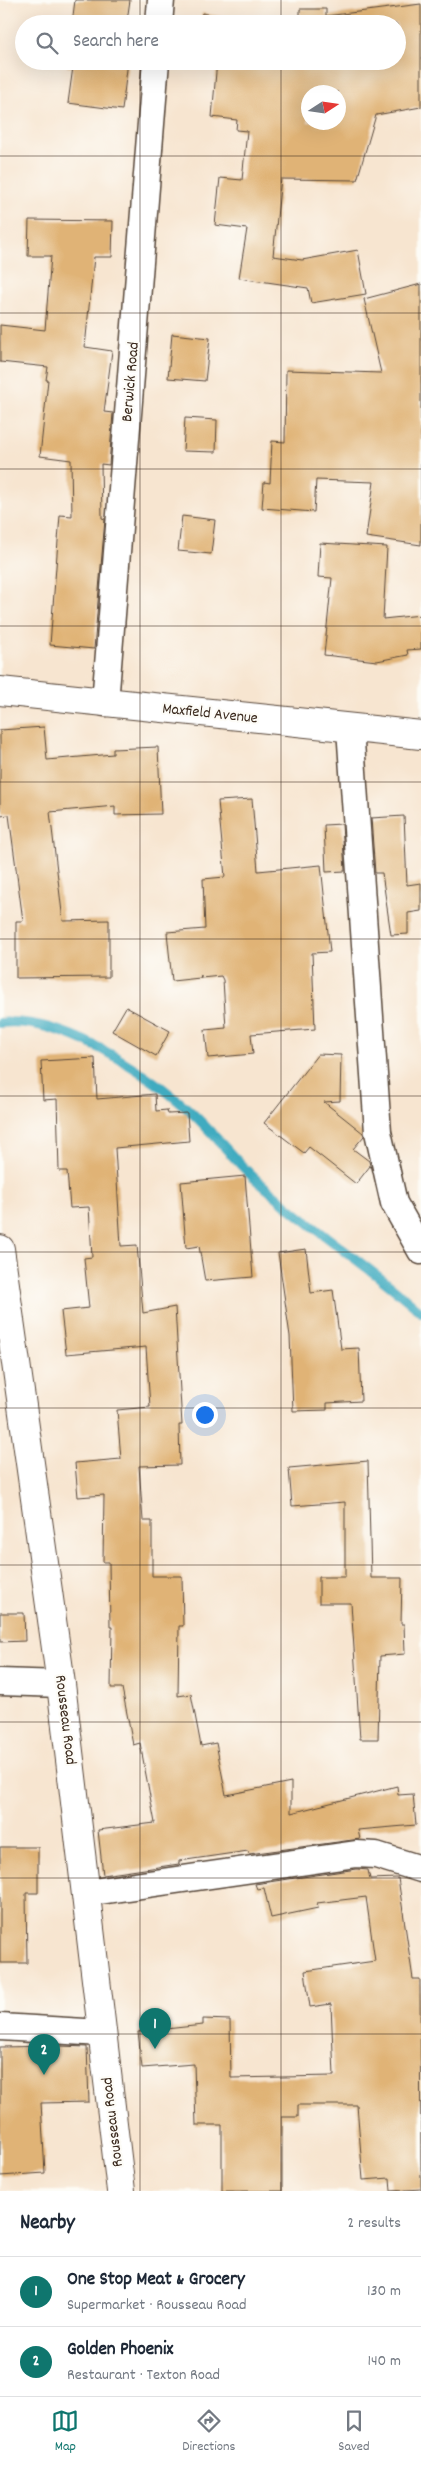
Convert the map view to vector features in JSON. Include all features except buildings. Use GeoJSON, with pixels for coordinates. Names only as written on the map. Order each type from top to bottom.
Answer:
{"type":"FeatureCollection","features":[{"type":"Feature","properties":{"kind":"street"},"geometry":{"type":"LineString","coordinates":[[160,15],[161,0]]}},
{"type":"Feature","properties":{"kind":"street","name":"Berwick Road"},"geometry":{"type":"LineString","coordinates":[[105,703],[155,70]]}},
{"type":"Feature","properties":{"kind":"street","name":"Maxfield Avenue"},"geometry":{"type":"LineString","coordinates":[[0,692],[421,735]]}},
{"type":"Feature","properties":{"kind":"street"},"geometry":{"type":"LineString","coordinates":[[350,728],[378,1132],[394,1203],[421,1251]]}},
{"type":"Feature","properties":{"kind":"street","name":"Rousseau Road"},"geometry":{"type":"LineString","coordinates":[[0,1249],[9,1377],[61,1684],[121,2191]]}},
{"type":"Feature","properties":{"kind":"street"},"geometry":{"type":"LineString","coordinates":[[0,1682],[61,1684]]}},
{"type":"Feature","properties":{"kind":"street"},"geometry":{"type":"LineString","coordinates":[[86,1893],[356,1854],[376,1855],[421,1869]]}},
{"type":"Feature","properties":{"kind":"street"},"geometry":{"type":"LineString","coordinates":[[0,2026],[102,2033]]}},
{"type":"Feature","properties":{"kind":"waterway"},"geometry":{"type":"LineString","coordinates":[[0,1023],[23,1023],[47,1027],[97,1047],[143,1074],[190,1111],[260,1183],[421,1312]]}},
{"type":"Feature","properties":{"kind":"place","name":"One Stop Meat & Grocery"},"geometry":{"type":"Point","coordinates":[155,2049]}},
{"type":"Feature","properties":{"kind":"place","name":"Golden Phoenix"},"geometry":{"type":"Point","coordinates":[44,2075]}}]}
